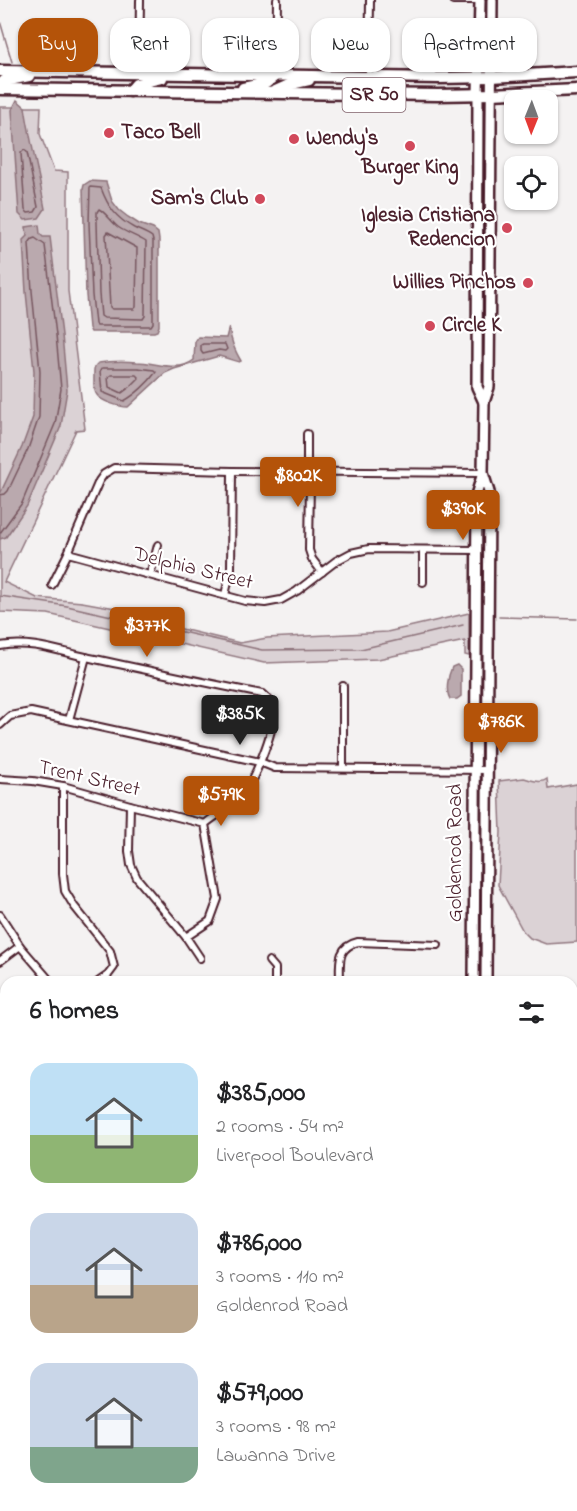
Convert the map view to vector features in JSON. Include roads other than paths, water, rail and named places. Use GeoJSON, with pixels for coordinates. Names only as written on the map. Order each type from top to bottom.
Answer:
{"type":"FeatureCollection","features":[{"type":"Feature","properties":{"kind":"highway","name":"SR 50"},"geometry":{"type":"LineString","coordinates":[[0,71],[18,71]]}},
{"type":"Feature","properties":{"kind":"highway","name":"SR 50"},"geometry":{"type":"LineString","coordinates":[[68,72],[369,77],[492,77],[577,72]]}},
{"type":"Feature","properties":{"kind":"highway"},"geometry":{"type":"LineString","coordinates":[[0,87],[4,81],[68,72]]}},
{"type":"Feature","properties":{"kind":"highway"},"geometry":{"type":"LineString","coordinates":[[130,91],[136,84],[183,74]]}},
{"type":"Feature","properties":{"kind":"highway"},"geometry":{"type":"LineString","coordinates":[[220,92],[258,85],[276,75]]}},
{"type":"Feature","properties":{"kind":"highway"},"geometry":{"type":"LineString","coordinates":[[271,93],[291,84],[333,76]]}},
{"type":"Feature","properties":{"kind":"highway","name":"SR 50"},"geometry":{"type":"LineString","coordinates":[[0,87],[364,95],[478,95],[577,90]]}},
{"type":"Feature","properties":{"kind":"main road","name":"Goldenrod Road"},"geometry":{"type":"LineString","coordinates":[[480,0],[477,387],[484,402]]}},
{"type":"Feature","properties":{"kind":"main road","name":"Goldenrod Road"},"geometry":{"type":"LineString","coordinates":[[474,976],[477,492],[483,472],[484,402],[489,387],[492,0]]}},
{"type":"Feature","properties":{"kind":"main road","name":"Goldenrod Road"},"geometry":{"type":"LineString","coordinates":[[483,472],[489,492],[486,976]]}},
{"type":"Feature","properties":{"kind":"main road"},"geometry":{"type":"LineString","coordinates":[[476,633],[482,656],[488,662]]}},
{"type":"Feature","properties":{"kind":"street"},"geometry":{"type":"LineString","coordinates":[[139,73],[140,0]]}},
{"type":"Feature","properties":{"kind":"street"},"geometry":{"type":"LineString","coordinates":[[276,75],[277,0]]}},
{"type":"Feature","properties":{"kind":"street"},"geometry":{"type":"LineString","coordinates":[[369,77],[370,0]]}},
{"type":"Feature","properties":{"kind":"street"},"geometry":{"type":"LineString","coordinates":[[453,0],[480,0]]}},
{"type":"Feature","properties":{"kind":"street"},"geometry":{"type":"LineString","coordinates":[[477,284],[490,284]]}},
{"type":"Feature","properties":{"kind":"street"},"geometry":{"type":"LineString","coordinates":[[307,434],[307,465],[310,480],[309,549],[312,559],[322,572]]}},
{"type":"Feature","properties":{"kind":"street"},"geometry":{"type":"LineString","coordinates":[[52,585],[99,481],[104,474],[114,468],[483,472]]}},
{"type":"Feature","properties":{"kind":"street"},"geometry":{"type":"LineString","coordinates":[[225,596],[231,569],[232,471]]}},
{"type":"Feature","properties":{"kind":"street"},"geometry":{"type":"LineString","coordinates":[[150,575],[158,545]]}},
{"type":"Feature","properties":{"kind":"street","name":"Delphia Street"},"geometry":{"type":"LineString","coordinates":[[68,552],[225,596],[265,603],[281,600],[297,591],[351,553],[369,549],[476,550]]}},
{"type":"Feature","properties":{"kind":"street"},"geometry":{"type":"LineString","coordinates":[[423,550],[423,582]]}},
{"type":"Feature","properties":{"kind":"street"},"geometry":{"type":"LineString","coordinates":[[0,646],[47,647],[262,694],[270,701],[274,710],[273,724],[260,762],[247,789],[238,799],[205,824],[218,899],[210,921],[186,938]]}},
{"type":"Feature","properties":{"kind":"street"},"geometry":{"type":"LineString","coordinates":[[69,720],[86,657]]}},
{"type":"Feature","properties":{"kind":"street"},"geometry":{"type":"LineString","coordinates":[[343,686],[343,768]]}},
{"type":"Feature","properties":{"kind":"street"},"geometry":{"type":"LineString","coordinates":[[0,725],[10,716],[31,712],[260,762],[275,768],[487,770]]}},
{"type":"Feature","properties":{"kind":"street","name":"Trent Street"},"geometry":{"type":"LineString","coordinates":[[0,779],[63,786],[205,824]]}},
{"type":"Feature","properties":{"kind":"street"},"geometry":{"type":"LineString","coordinates":[[63,786],[65,891],[74,906],[110,951],[114,967],[107,976]]}},
{"type":"Feature","properties":{"kind":"street"},"geometry":{"type":"LineString","coordinates":[[130,805],[129,851],[134,872],[200,958]]}},
{"type":"Feature","properties":{"kind":"street"},"geometry":{"type":"LineString","coordinates":[[0,915],[20,946],[46,976]]}},
{"type":"Feature","properties":{"kind":"street"},"geometry":{"type":"LineString","coordinates":[[340,976],[343,951],[350,944],[358,942],[438,945]]}},
{"type":"Feature","properties":{"kind":"street"},"geometry":{"type":"LineString","coordinates":[[0,961],[20,946]]}},
{"type":"Feature","properties":{"kind":"street"},"geometry":{"type":"LineString","coordinates":[[269,961],[275,969],[275,976]]}},
{"type":"Feature","properties":{"kind":"water"},"geometry":{"type":"Polygon","coordinates":[[[17,100],[25,107],[45,209],[39,218],[25,220],[19,214],[12,110],[17,100]]]}},
{"type":"Feature","properties":{"kind":"water"},"geometry":{"type":"Polygon","coordinates":[[[90,181],[106,182],[112,201],[119,210],[139,224],[158,233],[159,326],[157,331],[91,332],[89,328],[83,189],[84,185],[90,181]]]}},
{"type":"Feature","properties":{"kind":"water"},"geometry":{"type":"Polygon","coordinates":[[[39,225],[40,234],[43,237],[50,237],[67,390],[61,426],[27,506],[6,537],[0,539],[0,494],[33,417],[34,371],[23,240],[27,236],[26,227],[39,225]]]}},
{"type":"Feature","properties":{"kind":"water"},"geometry":{"type":"Polygon","coordinates":[[[229,327],[233,345],[241,361],[239,362],[219,356],[174,369],[165,373],[128,407],[107,402],[99,398],[96,393],[94,370],[98,363],[127,361],[181,366],[194,360],[195,342],[198,337],[226,338],[229,327]]]}},
{"type":"Feature","properties":{"kind":"water"},"geometry":{"type":"Polygon","coordinates":[[[457,665],[461,669],[461,696],[457,699],[450,699],[448,679],[452,667],[457,665]]]}},
{"type":"Feature","properties":{"kind":"waterway"},"geometry":{"type":"LineString","coordinates":[[0,21],[12,62]]}},
{"type":"Feature","properties":{"kind":"waterway"},"geometry":{"type":"LineString","coordinates":[[0,596],[67,606],[262,650],[361,649],[463,625]]}},
{"type":"Feature","properties":{"kind":"waterway"},"geometry":{"type":"LineString","coordinates":[[499,617],[577,619]]}},
{"type":"Feature","properties":{"kind":"place","name":"Taco Bell"},"geometry":{"type":"Point","coordinates":[109,133]}},
{"type":"Feature","properties":{"kind":"place","name":"Wendy's"},"geometry":{"type":"Point","coordinates":[294,139]}},
{"type":"Feature","properties":{"kind":"place","name":"Burger King"},"geometry":{"type":"Point","coordinates":[410,146]}},
{"type":"Feature","properties":{"kind":"place","name":"Sam's Club"},"geometry":{"type":"Point","coordinates":[260,199]}},
{"type":"Feature","properties":{"kind":"place","name":"Iglesia Cristiana Redencion"},"geometry":{"type":"Point","coordinates":[507,228]}},
{"type":"Feature","properties":{"kind":"place","name":"Willies Pinchos"},"geometry":{"type":"Point","coordinates":[528,283]}},
{"type":"Feature","properties":{"kind":"place","name":"Circle K"},"geometry":{"type":"Point","coordinates":[430,326]}}]}
